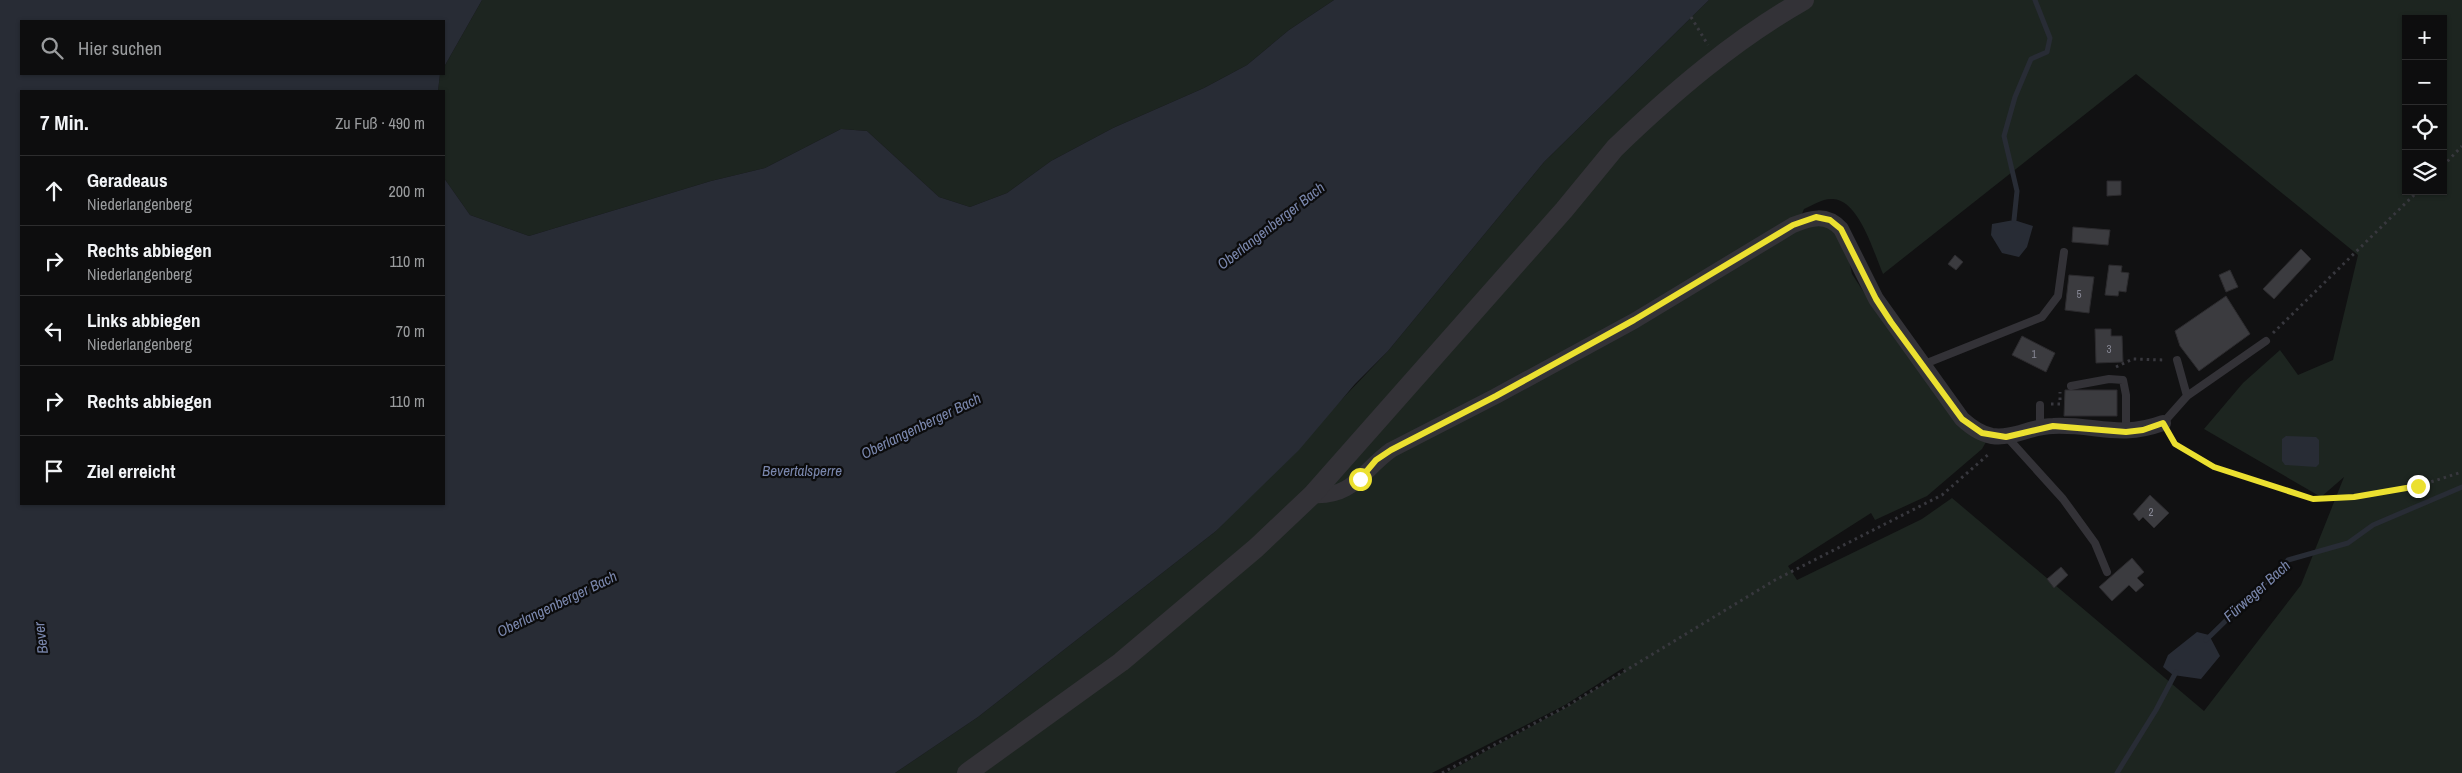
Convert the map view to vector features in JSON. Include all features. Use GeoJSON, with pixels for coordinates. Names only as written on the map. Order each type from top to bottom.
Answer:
{"type":"FeatureCollection","features":[{"type":"Feature","properties":{"kind":"street"},"geometry":{"type":"LineString","coordinates":[[967,773],[1121,662],[1256,548],[1312,495],[1564,210],[1615,148],[1644,120],[1717,58],[1804,0]]}},
{"type":"Feature","properties":{"kind":"street"},"geometry":{"type":"LineString","coordinates":[[1312,495],[1330,496],[1346,490],[1360,479],[1376,460],[1391,450],[1496,396],[1634,320],[1793,225],[1811,218],[1830,220],[1841,229],[1876,299],[1922,365],[1962,419],[1986,434],[2006,437],[2040,427],[2053,426],[2126,432],[2143,430],[2163,423]]}},
{"type":"Feature","properties":{"kind":"lane"},"geometry":{"type":"LineString","coordinates":[[1922,365],[2042,317],[2058,296],[2064,252]]}},
{"type":"Feature","properties":{"kind":"lane"},"geometry":{"type":"LineString","coordinates":[[2163,423],[2188,396],[2266,341]]}},
{"type":"Feature","properties":{"kind":"lane"},"geometry":{"type":"LineString","coordinates":[[2177,360],[2188,396]]}},
{"type":"Feature","properties":{"kind":"lane"},"geometry":{"type":"LineString","coordinates":[[2071,386],[2109,379],[2123,380],[2126,395],[2126,432]]}},
{"type":"Feature","properties":{"kind":"lane"},"geometry":{"type":"LineString","coordinates":[[2040,405],[2040,427]]}},
{"type":"Feature","properties":{"kind":"lane"},"geometry":{"type":"LineString","coordinates":[[2006,437],[2063,499],[2095,543],[2107,572]]}},
{"type":"Feature","properties":{"kind":"path"},"geometry":{"type":"LineString","coordinates":[[1691,17],[1717,58]]}},
{"type":"Feature","properties":{"kind":"path"},"geometry":{"type":"LineString","coordinates":[[2447,162],[2462,146]]}},
{"type":"Feature","properties":{"kind":"path"},"geometry":{"type":"LineString","coordinates":[[2266,341],[2414,195]]}},
{"type":"Feature","properties":{"kind":"path"},"geometry":{"type":"LineString","coordinates":[[2109,370],[2133,359],[2177,360]]}},
{"type":"Feature","properties":{"kind":"path"},"geometry":{"type":"LineString","coordinates":[[2040,405],[2060,404],[2060,387],[2071,386]]}},
{"type":"Feature","properties":{"kind":"path"},"geometry":{"type":"LineString","coordinates":[[2163,423],[2175,444],[2214,467],[2313,499],[2354,497],[2418,486],[2462,472]]}},
{"type":"Feature","properties":{"kind":"path"},"geometry":{"type":"LineString","coordinates":[[1442,773],[1567,706],[1775,580],[1942,495],[2006,437]]}},
{"type":"Feature","properties":{"kind":"shaded area"},"geometry":{"type":"Polygon","coordinates":[[[482,0],[1334,0],[1289,30],[1247,65],[1204,88],[1113,128],[1051,161],[1007,193],[970,207],[939,197],[867,131],[841,129],[765,168],[711,181],[529,236],[470,215],[445,179],[445,90],[438,90],[440,75],[445,75],[445,65],[482,0]]]}},
{"type":"Feature","properties":{"kind":"shaded area"},"geometry":{"type":"Polygon","coordinates":[[[1709,0],[2462,0],[2462,773],[1446,773],[1567,707],[1625,671],[1623,668],[1565,705],[1432,773],[895,773],[978,717],[1216,531],[1388,351],[1544,162],[1709,0]],[[2136,74],[1883,274],[1870,241],[1851,208],[1842,202],[1829,199],[1804,209],[1796,228],[1828,224],[1847,251],[1852,274],[1881,319],[1986,442],[1982,449],[1927,496],[1875,520],[1871,513],[1788,566],[1797,580],[1922,519],[1952,498],[2204,711],[2301,585],[2344,477],[2321,497],[2204,429],[2243,383],[2280,350],[2298,375],[2333,360],[2358,255],[2136,74]]]}},
{"type":"Feature","properties":{"kind":"water","name":"Bevertalsperre"},"geometry":{"type":"Polygon","coordinates":[[[0,0],[482,0],[445,65],[445,20],[20,20],[20,75],[440,75],[438,90],[20,90],[20,505],[445,505],[445,179],[470,215],[529,236],[711,181],[765,168],[841,129],[867,131],[939,197],[970,207],[1007,193],[1051,161],[1113,128],[1204,88],[1247,65],[1289,30],[1334,0],[1709,0],[1544,162],[1388,351],[1355,384],[1299,450],[1216,531],[978,717],[895,773],[0,773],[0,0]]]}},
{"type":"Feature","properties":{"kind":"water"},"geometry":{"type":"Polygon","coordinates":[[[2014,220],[2033,226],[2027,247],[2019,257],[2002,253],[1991,235],[1992,224],[2014,220]]]}},
{"type":"Feature","properties":{"kind":"water"},"geometry":{"type":"Polygon","coordinates":[[[2286,436],[2316,437],[2319,440],[2319,464],[2316,467],[2285,465],[2282,461],[2282,439],[2286,436]]]}},
{"type":"Feature","properties":{"kind":"water"},"geometry":{"type":"Polygon","coordinates":[[[2197,632],[2209,635],[2220,656],[2201,679],[2173,675],[2163,667],[2168,655],[2197,632]]]}},
{"type":"Feature","properties":{"kind":"building"},"geometry":{"type":"Polygon","coordinates":[[[2107,181],[2121,181],[2121,195],[2107,196],[2107,181]]]}},
{"type":"Feature","properties":{"kind":"building"},"geometry":{"type":"Polygon","coordinates":[[[2073,227],[2110,230],[2108,245],[2072,242],[2073,227]]]}},
{"type":"Feature","properties":{"kind":"building"},"geometry":{"type":"Polygon","coordinates":[[[2301,249],[2311,259],[2274,299],[2263,289],[2301,249]]]}},
{"type":"Feature","properties":{"kind":"building"},"geometry":{"type":"Polygon","coordinates":[[[1955,255],[1963,262],[1956,270],[1948,264],[1955,255]]]}},
{"type":"Feature","properties":{"kind":"building"},"geometry":{"type":"Polygon","coordinates":[[[2109,265],[2122,266],[2121,272],[2129,273],[2126,292],[2119,291],[2118,296],[2105,295],[2109,265]]]}},
{"type":"Feature","properties":{"kind":"building"},"geometry":{"type":"Polygon","coordinates":[[[2230,270],[2238,287],[2226,292],[2219,275],[2230,270]]]}},
{"type":"Feature","properties":{"kind":"building"},"geometry":{"type":"Polygon","coordinates":[[[2069,275],[2094,277],[2089,313],[2065,310],[2069,275]]]}},
{"type":"Feature","properties":{"kind":"building"},"geometry":{"type":"Polygon","coordinates":[[[2226,296],[2250,334],[2199,371],[2180,346],[2175,331],[2226,296]]]}},
{"type":"Feature","properties":{"kind":"building"},"geometry":{"type":"Polygon","coordinates":[[[2095,329],[2111,329],[2111,336],[2122,336],[2123,362],[2096,363],[2095,329]]]}},
{"type":"Feature","properties":{"kind":"building"},"geometry":{"type":"Polygon","coordinates":[[[2022,336],[2055,353],[2046,372],[2012,355],[2022,336]]]}},
{"type":"Feature","properties":{"kind":"building"},"geometry":{"type":"Polygon","coordinates":[[[2065,390],[2117,390],[2117,416],[2064,416],[2065,390]]]}},
{"type":"Feature","properties":{"kind":"building"},"geometry":{"type":"Polygon","coordinates":[[[2150,495],[2169,513],[2154,528],[2143,517],[2139,521],[2133,514],[2150,495]]]}},
{"type":"Feature","properties":{"kind":"building"},"geometry":{"type":"Polygon","coordinates":[[[2132,558],[2144,572],[2137,578],[2144,585],[2136,592],[2129,585],[2112,601],[2099,587],[2132,558]]]}},
{"type":"Feature","properties":{"kind":"building"},"geometry":{"type":"Polygon","coordinates":[[[2061,567],[2068,575],[2054,588],[2047,579],[2061,567]]]}},
{"type":"Feature","properties":{"kind":"waterway"},"geometry":{"type":"LineString","coordinates":[[2014,220],[2017,191],[2004,136],[2015,97],[2031,59],[2047,52],[2050,38],[2035,0]]}},
{"type":"Feature","properties":{"kind":"waterway","name":"Fürweger Bach"},"geometry":{"type":"LineString","coordinates":[[2206,640],[2288,560],[2348,543],[2373,525],[2462,487]]}},
{"type":"Feature","properties":{"kind":"waterway","name":"Fürweger Bach"},"geometry":{"type":"LineString","coordinates":[[2117,773],[2156,710],[2176,672]]}},
{"type":"Feature","properties":{"kind":"route"},"geometry":{"type":"LineString","coordinates":[[1360,479],[1376,460],[1391,450],[1496,396],[1634,320],[1793,225],[1816,217],[1830,220],[1841,229],[1864,278],[1891,322],[1962,419],[1982,433],[2006,437],[2040,427],[2053,426],[2126,432],[2143,430],[2163,423],[2175,444],[2214,467],[2263,484],[2284,488],[2313,499],[2335,496],[2354,497],[2384,490],[2418,486]]}},
{"type":"Feature","properties":{"kind":"water label","name":"Oberlangenberger Bach"},"geometry":{"type":"Point","coordinates":[1271,226]}},
{"type":"Feature","properties":{"kind":"water label","name":"Oberlangenberger Bach"},"geometry":{"type":"Point","coordinates":[921,426]}},
{"type":"Feature","properties":{"kind":"water label","name":"Oberlangenberger Bach"},"geometry":{"type":"Point","coordinates":[557,604]}},
{"type":"Feature","properties":{"kind":"water label","name":"Bever"},"geometry":{"type":"Point","coordinates":[41,638]}}]}
